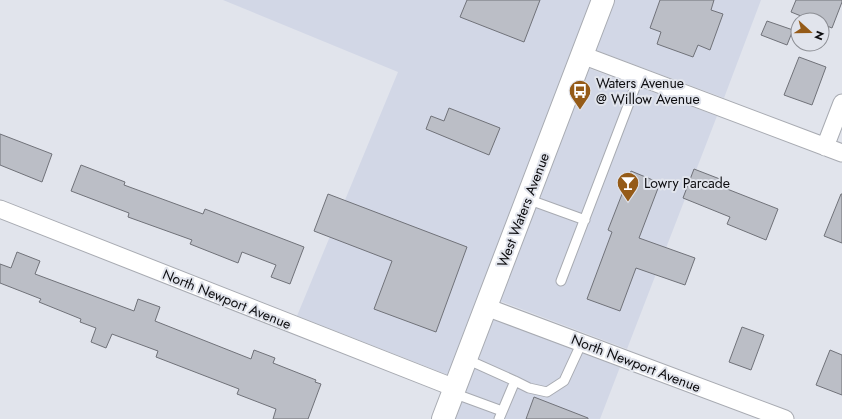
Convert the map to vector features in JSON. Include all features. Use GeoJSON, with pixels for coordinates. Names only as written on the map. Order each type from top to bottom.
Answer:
{"type":"FeatureCollection","features":[{"type":"Feature","properties":{"kind":"main road","name":"West Waters Avenue"},"geometry":{"type":"LineString","coordinates":[[443,419],[603,0]]}},
{"type":"Feature","properties":{"kind":"street"},"geometry":{"type":"LineString","coordinates":[[582,55],[842,153]]}},
{"type":"Feature","properties":{"kind":"street"},"geometry":{"type":"LineString","coordinates":[[825,147],[842,103]]}},
{"type":"Feature","properties":{"kind":"street","name":"North Newport Avenue"},"geometry":{"type":"LineString","coordinates":[[0,209],[454,390]]}},
{"type":"Feature","properties":{"kind":"street","name":"North Newport Avenue"},"geometry":{"type":"LineString","coordinates":[[486,307],[785,419]]}},
{"type":"Feature","properties":{"kind":"lane"},"geometry":{"type":"LineString","coordinates":[[561,281],[639,77]]}},
{"type":"Feature","properties":{"kind":"lane"},"geometry":{"type":"LineString","coordinates":[[527,199],[585,220]]}},
{"type":"Feature","properties":{"kind":"lane"},"geometry":{"type":"LineString","coordinates":[[466,359],[529,388],[547,392],[564,381],[582,342]]}},
{"type":"Feature","properties":{"kind":"lane"},"geometry":{"type":"LineString","coordinates":[[454,390],[501,415],[515,381]]}},
{"type":"Feature","properties":{"kind":"shaded area"},"geometry":{"type":"Polygon","coordinates":[[[223,0],[591,0],[448,375],[297,316],[398,72],[223,0]]]}},
{"type":"Feature","properties":{"kind":"shaded area"},"geometry":{"type":"Polygon","coordinates":[[[614,0],[761,0],[724,98],[595,50],[614,0]]]}},
{"type":"Feature","properties":{"kind":"shaded area"},"geometry":{"type":"Polygon","coordinates":[[[588,68],[717,116],[627,349],[500,301],[588,68]]]}},
{"type":"Feature","properties":{"kind":"shaded area"},"geometry":{"type":"Polygon","coordinates":[[[493,319],[620,367],[600,419],[454,419],[493,319]]]}},
{"type":"Feature","properties":{"kind":"building"},"geometry":{"type":"Polygon","coordinates":[[[467,0],[540,0],[524,42],[460,17],[467,0]]]}},
{"type":"Feature","properties":{"kind":"building"},"geometry":{"type":"Polygon","coordinates":[[[660,0],[714,0],[711,10],[723,14],[710,50],[698,45],[693,57],[657,44],[661,32],[650,28],[660,0]]]}},
{"type":"Feature","properties":{"kind":"building"},"geometry":{"type":"Polygon","coordinates":[[[796,0],[842,0],[832,28],[830,27],[830,12],[791,12],[796,0]]]}},
{"type":"Feature","properties":{"kind":"building"},"geometry":{"type":"Polygon","coordinates":[[[767,21],[790,29],[790,38],[787,45],[761,35],[767,21]]]}},
{"type":"Feature","properties":{"kind":"building"},"geometry":{"type":"Polygon","coordinates":[[[799,57],[826,67],[812,105],[784,95],[799,57]]]}},
{"type":"Feature","properties":{"kind":"building"},"geometry":{"type":"Polygon","coordinates":[[[449,108],[500,128],[489,155],[426,129],[431,116],[444,121],[449,108]]]}},
{"type":"Feature","properties":{"kind":"building"},"geometry":{"type":"Polygon","coordinates":[[[0,134],[52,154],[42,182],[0,165],[0,134]]]}},
{"type":"Feature","properties":{"kind":"building"},"geometry":{"type":"Polygon","coordinates":[[[81,165],[125,182],[124,185],[203,214],[205,209],[304,247],[290,284],[271,277],[276,265],[242,252],[238,263],[190,244],[192,240],[128,217],[129,213],[71,191],[81,165]]]}},
{"type":"Feature","properties":{"kind":"building"},"geometry":{"type":"Polygon","coordinates":[[[694,169],[725,181],[722,187],[778,209],[766,240],[727,224],[730,217],[683,198],[694,169]]]}},
{"type":"Feature","properties":{"kind":"building"},"geometry":{"type":"Polygon","coordinates":[[[631,171],[660,183],[639,238],[695,258],[685,285],[636,268],[620,311],[587,299],[612,232],[608,230],[631,171]]]}},
{"type":"Feature","properties":{"kind":"building"},"geometry":{"type":"Polygon","coordinates":[[[328,194],[467,247],[436,332],[374,309],[392,261],[314,231],[328,194]]]}},
{"type":"Feature","properties":{"kind":"building"},"geometry":{"type":"Polygon","coordinates":[[[842,194],[842,243],[824,236],[842,194]]]}},
{"type":"Feature","properties":{"kind":"building"},"geometry":{"type":"Polygon","coordinates":[[[17,252],[40,261],[35,274],[134,311],[138,299],[160,307],[155,321],[251,359],[254,350],[275,358],[273,363],[316,380],[315,382],[321,384],[308,419],[273,419],[276,409],[237,394],[239,389],[156,357],[158,351],[112,334],[106,348],[91,342],[96,328],[80,322],[81,319],[39,302],[41,299],[0,283],[0,264],[11,268],[17,252]]]}},
{"type":"Feature","properties":{"kind":"building"},"geometry":{"type":"Polygon","coordinates":[[[742,327],[764,335],[751,370],[729,362],[742,327]]]}},
{"type":"Feature","properties":{"kind":"building"},"geometry":{"type":"Polygon","coordinates":[[[830,350],[842,355],[842,395],[816,385],[830,350]]]}},
{"type":"Feature","properties":{"kind":"building"},"geometry":{"type":"Polygon","coordinates":[[[534,397],[588,418],[588,419],[526,419],[534,397]]]}},
{"type":"Feature","properties":{"kind":"place","name":"Waters Avenue @ Willow Avenue"},"geometry":{"type":"Point","coordinates":[580,110]}},
{"type":"Feature","properties":{"kind":"place","name":"Lowry Parcade"},"geometry":{"type":"Point","coordinates":[628,202]}}]}
